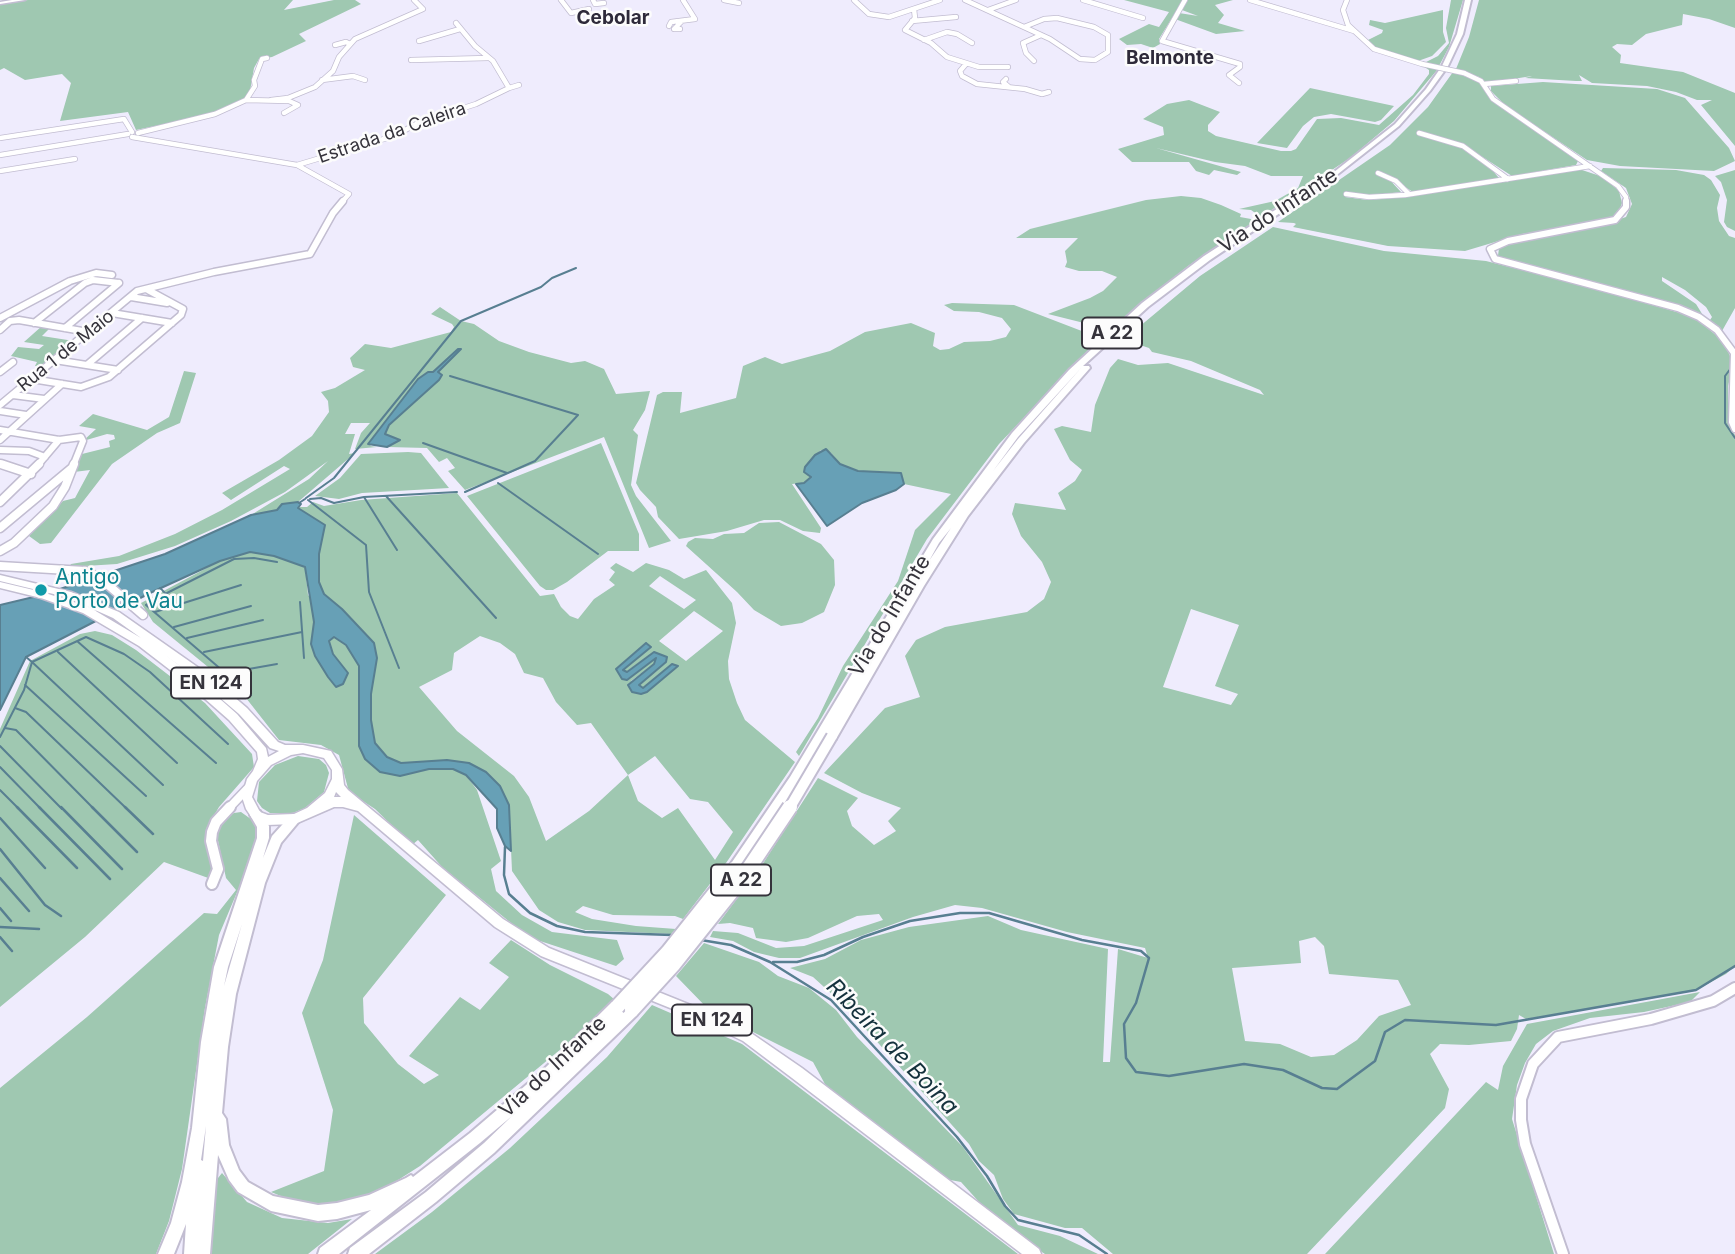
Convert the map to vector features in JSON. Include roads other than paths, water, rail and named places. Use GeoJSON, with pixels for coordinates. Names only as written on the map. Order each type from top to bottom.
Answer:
{"type":"FeatureCollection","features":[{"type":"Feature","properties":{"kind":"highway","name":"Via do Infante"},"geometry":{"type":"LineString","coordinates":[[826,736],[936,541],[982,477],[1032,415],[1088,356],[1161,292],[1336,173],[1397,125],[1445,66],[1460,34],[1468,0]]}},
{"type":"Feature","properties":{"kind":"highway","name":"Via do Infante"},"geometry":{"type":"LineString","coordinates":[[356,1254],[431,1197],[489,1148],[625,1008],[734,869],[826,736],[943,547],[1037,421],[1103,351],[1161,301],[1205,267],[1364,160],[1409,121],[1436,90],[1452,65],[1463,41],[1474,0]]}},
{"type":"Feature","properties":{"kind":"highway"},"geometry":{"type":"LineString","coordinates":[[192,1254],[199,1128],[208,1042],[221,967],[263,838],[263,827],[254,812]]}},
{"type":"Feature","properties":{"kind":"highway"},"geometry":{"type":"LineString","coordinates":[[202,1254],[217,1089],[229,994],[250,910],[276,840],[295,819]]}},
{"type":"Feature","properties":{"kind":"highway","name":"Via do Infante"},"geometry":{"type":"LineString","coordinates":[[326,1254],[441,1166],[625,1008]]}},
{"type":"Feature","properties":{"kind":"highway"},"geometry":{"type":"LineString","coordinates":[[217,1089],[219,1125],[226,1160],[243,1187],[271,1203],[318,1213],[352,1208],[388,1195],[441,1166]]}},
{"type":"Feature","properties":{"kind":"highway"},"geometry":{"type":"LineString","coordinates":[[166,1254],[184,1204],[199,1128]]}},
{"type":"Feature","properties":{"kind":"main road"},"geometry":{"type":"LineString","coordinates":[[1,3],[16,0]]}},
{"type":"Feature","properties":{"kind":"main road"},"geometry":{"type":"LineString","coordinates":[[1,3],[23,0]]}},
{"type":"Feature","properties":{"kind":"main road","name":"EN 124"},"geometry":{"type":"LineString","coordinates":[[0,578],[53,589],[116,615],[202,676],[243,712],[274,746],[285,749],[303,748],[327,754],[337,769],[341,790],[474,904],[528,942],[562,960],[724,1025],[771,1053],[1034,1254]]}},
{"type":"Feature","properties":{"kind":"main road","name":"EN 124"},"geometry":{"type":"LineString","coordinates":[[0,585],[42,595],[105,620],[191,680],[233,717],[262,751],[263,760],[258,771]]}},
{"type":"Feature","properties":{"kind":"main road"},"geometry":{"type":"LineString","coordinates":[[295,819],[279,821],[254,812],[247,797],[248,788],[258,771],[275,757],[303,748]]}},
{"type":"Feature","properties":{"kind":"main road","name":"EN 124"},"geometry":{"type":"LineString","coordinates":[[311,811],[329,796],[337,779]]}},
{"type":"Feature","properties":{"kind":"main road","name":"EN 124"},"geometry":{"type":"LineString","coordinates":[[295,819],[325,804],[342,802],[360,808],[374,817]]}},
{"type":"Feature","properties":{"kind":"street"},"geometry":{"type":"LineString","coordinates":[[414,0],[423,9],[420,10]]}},
{"type":"Feature","properties":{"kind":"street"},"geometry":{"type":"LineString","coordinates":[[561,0],[571,13],[589,9]]}},
{"type":"Feature","properties":{"kind":"street"},"geometry":{"type":"LineString","coordinates":[[593,0],[595,4],[604,3]]}},
{"type":"Feature","properties":{"kind":"street"},"geometry":{"type":"LineString","coordinates":[[669,26],[671,22],[695,19],[683,0]]}},
{"type":"Feature","properties":{"kind":"street"},"geometry":{"type":"LineString","coordinates":[[724,0],[740,3]]}},
{"type":"Feature","properties":{"kind":"street"},"geometry":{"type":"LineString","coordinates":[[854,0],[874,15],[889,17],[940,0]]}},
{"type":"Feature","properties":{"kind":"street"},"geometry":{"type":"LineString","coordinates":[[965,0],[1041,35],[1080,59],[1095,60],[1108,52],[1108,35],[1094,27],[1057,18],[1024,27]]}},
{"type":"Feature","properties":{"kind":"street"},"geometry":{"type":"LineString","coordinates":[[988,10],[1016,0]]}},
{"type":"Feature","properties":{"kind":"street"},"geometry":{"type":"LineString","coordinates":[[1083,0],[1143,18]]}},
{"type":"Feature","properties":{"kind":"street"},"geometry":{"type":"LineString","coordinates":[[1185,0],[1171,22],[1169,33],[1161,41],[1240,64],[1240,67],[1229,75],[1239,83]]}},
{"type":"Feature","properties":{"kind":"street"},"geometry":{"type":"LineString","coordinates":[[1250,0],[1354,31]]}},
{"type":"Feature","properties":{"kind":"street"},"geometry":{"type":"LineString","coordinates":[[1347,0],[1343,10],[1348,24],[1374,49],[1476,77],[1493,99],[1618,186],[1626,197],[1622,214],[1615,220],[1496,244],[1490,249],[1495,260],[1678,308],[1699,317],[1726,340],[1734,353],[1732,422],[1735,429]]}},
{"type":"Feature","properties":{"kind":"street"},"geometry":{"type":"LineString","coordinates":[[914,9],[914,20],[905,30],[947,57],[966,64],[1008,67]]}},
{"type":"Feature","properties":{"kind":"street"},"geometry":{"type":"LineString","coordinates":[[271,100],[315,87],[332,71],[339,57],[358,36],[420,10],[431,10]]}},
{"type":"Feature","properties":{"kind":"street"},"geometry":{"type":"LineString","coordinates":[[902,14],[914,20],[956,17]]}},
{"type":"Feature","properties":{"kind":"street"},"geometry":{"type":"LineString","coordinates":[[685,15],[692,16]]}},
{"type":"Feature","properties":{"kind":"street"},"geometry":{"type":"LineString","coordinates":[[680,29],[674,29],[681,22]]}},
{"type":"Feature","properties":{"kind":"street"},"geometry":{"type":"LineString","coordinates":[[456,23],[493,61],[509,88]]}},
{"type":"Feature","properties":{"kind":"street"},"geometry":{"type":"LineString","coordinates":[[419,41],[460,29]]}},
{"type":"Feature","properties":{"kind":"street"},"geometry":{"type":"LineString","coordinates":[[924,40],[947,32],[957,34],[972,43]]}},
{"type":"Feature","properties":{"kind":"street"},"geometry":{"type":"LineString","coordinates":[[1034,61],[1026,53],[1023,43],[1041,35]]}},
{"type":"Feature","properties":{"kind":"street"},"geometry":{"type":"LineString","coordinates":[[335,45],[346,42],[350,44]]}},
{"type":"Feature","properties":{"kind":"street"},"geometry":{"type":"LineString","coordinates":[[246,100],[255,86],[262,59],[267,58]]}},
{"type":"Feature","properties":{"kind":"street"},"geometry":{"type":"LineString","coordinates":[[411,60],[488,58]]}},
{"type":"Feature","properties":{"kind":"street"},"geometry":{"type":"LineString","coordinates":[[966,64],[960,71],[967,81],[1042,94],[1049,92]]}},
{"type":"Feature","properties":{"kind":"street"},"geometry":{"type":"LineString","coordinates":[[322,80],[353,76],[365,80]]}},
{"type":"Feature","properties":{"kind":"street"},"geometry":{"type":"LineString","coordinates":[[1006,79],[1003,82],[1009,87]]}},
{"type":"Feature","properties":{"kind":"street"},"geometry":{"type":"LineString","coordinates":[[1484,84],[1516,81]]}},
{"type":"Feature","properties":{"kind":"street","name":"Estrada da Caleira"},"geometry":{"type":"LineString","coordinates":[[133,134],[148,139],[297,165],[394,136],[420,122],[476,104],[519,85]]}},
{"type":"Feature","properties":{"kind":"street"},"geometry":{"type":"LineString","coordinates":[[1,179],[3,154],[133,134],[215,114],[246,100],[289,101],[298,105],[284,113]]}},
{"type":"Feature","properties":{"kind":"street"},"geometry":{"type":"LineString","coordinates":[[0,138],[124,119],[133,134]]}},
{"type":"Feature","properties":{"kind":"street"},"geometry":{"type":"LineString","coordinates":[[1419,133],[1463,146],[1508,179]]}},
{"type":"Feature","properties":{"kind":"street"},"geometry":{"type":"LineString","coordinates":[[1,171],[75,159]]}},
{"type":"Feature","properties":{"kind":"street","name":"Rua 1 de Maio"},"geometry":{"type":"LineString","coordinates":[[0,405],[137,290],[148,290],[214,272],[310,254],[333,213],[349,194],[297,165]]}},
{"type":"Feature","properties":{"kind":"street"},"geometry":{"type":"LineString","coordinates":[[1346,194],[1369,197],[1409,194],[1590,166]]}},
{"type":"Feature","properties":{"kind":"street"},"geometry":{"type":"LineString","coordinates":[[1378,173],[1396,181],[1409,194]]}},
{"type":"Feature","properties":{"kind":"street"},"geometry":{"type":"LineString","coordinates":[[0,318],[65,284],[96,273],[112,275],[105,281]]}},
{"type":"Feature","properties":{"kind":"street"},"geometry":{"type":"LineString","coordinates":[[34,323],[79,287],[93,280],[119,283],[65,328]]}},
{"type":"Feature","properties":{"kind":"street"},"geometry":{"type":"LineString","coordinates":[[65,284],[79,287]]}},
{"type":"Feature","properties":{"kind":"street"},"geometry":{"type":"LineString","coordinates":[[32,379],[74,387],[96,383],[118,370],[181,315],[183,309],[148,290]]}},
{"type":"Feature","properties":{"kind":"street"},"geometry":{"type":"LineString","coordinates":[[131,297],[170,303]]}},
{"type":"Feature","properties":{"kind":"street"},"geometry":{"type":"LineString","coordinates":[[112,313],[172,323]]}},
{"type":"Feature","properties":{"kind":"street"},"geometry":{"type":"LineString","coordinates":[[88,364],[142,318]]}},
{"type":"Feature","properties":{"kind":"street"},"geometry":{"type":"LineString","coordinates":[[0,330],[10,321],[88,332]]}},
{"type":"Feature","properties":{"kind":"street"},"geometry":{"type":"LineString","coordinates":[[55,360],[118,370]]}},
{"type":"Feature","properties":{"kind":"street"},"geometry":{"type":"LineString","coordinates":[[0,372],[13,362]]}},
{"type":"Feature","properties":{"kind":"street"},"geometry":{"type":"LineString","coordinates":[[0,440],[62,384]]}},
{"type":"Feature","properties":{"kind":"street"},"geometry":{"type":"LineString","coordinates":[[13,395],[44,399]]}},
{"type":"Feature","properties":{"kind":"street"},"geometry":{"type":"LineString","coordinates":[[0,411],[26,415]]}},
{"type":"Feature","properties":{"kind":"street"},"geometry":{"type":"LineString","coordinates":[[0,430],[59,440],[74,436],[83,441],[65,487],[53,506],[14,543],[0,551]]}},
{"type":"Feature","properties":{"kind":"street"},"geometry":{"type":"LineString","coordinates":[[0,502],[4,495],[31,474],[59,440]]}},
{"type":"Feature","properties":{"kind":"street"},"geometry":{"type":"LineString","coordinates":[[0,450],[29,451],[46,457]]}},
{"type":"Feature","properties":{"kind":"street"},"geometry":{"type":"LineString","coordinates":[[0,464],[31,474]]}},
{"type":"Feature","properties":{"kind":"street"},"geometry":{"type":"LineString","coordinates":[[0,528],[72,468]]}},
{"type":"Feature","properties":{"kind":"street"},"geometry":{"type":"LineString","coordinates":[[0,566],[85,571],[100,578],[143,615]]}},
{"type":"Feature","properties":{"kind":"street"},"geometry":{"type":"LineString","coordinates":[[212,884],[218,869],[211,841],[212,832],[223,815],[248,788]]}},
{"type":"Feature","properties":{"kind":"street"},"geometry":{"type":"LineString","coordinates":[[223,815],[242,808],[254,812]]}},
{"type":"Feature","properties":{"kind":"street"},"geometry":{"type":"LineString","coordinates":[[1563,1254],[1525,1144],[1521,1120],[1521,1099],[1533,1064],[1558,1037],[1651,1019],[1713,1001],[1735,988]]}},
{"type":"Feature","properties":{"kind":"water"},"geometry":{"type":"Polygon","coordinates":[[[461,349],[438,372],[442,375],[439,380],[389,425],[385,434],[400,440],[387,447],[368,444],[418,379],[428,372],[433,372],[461,349]]]}},
{"type":"Feature","properties":{"kind":"water"},"geometry":{"type":"Polygon","coordinates":[[[826,449],[840,464],[858,471],[901,473],[904,484],[896,490],[862,503],[827,526],[796,484],[804,483],[811,477],[804,472],[805,467],[815,455],[826,449]]]}},
{"type":"Feature","properties":{"kind":"water"},"geometry":{"type":"Polygon","coordinates":[[[282,504],[301,504],[298,508],[325,525],[319,554],[319,582],[324,594],[374,643],[377,658],[371,694],[371,720],[375,743],[387,757],[401,763],[447,760],[469,763],[486,772],[500,786],[509,805],[511,851],[505,846],[497,828],[497,809],[466,775],[453,769],[429,769],[400,776],[380,772],[365,759],[359,746],[359,666],[346,645],[334,637],[329,641],[333,654],[348,673],[343,684],[336,687],[328,677],[311,644],[314,622],[305,567],[274,556],[250,552],[220,561],[150,593],[26,657],[0,710],[0,605],[42,595],[165,554],[251,515],[277,510],[282,504]]]}},
{"type":"Feature","properties":{"kind":"water"},"geometry":{"type":"Polygon","coordinates":[[[646,643],[651,647],[623,670],[627,672],[654,652],[667,657],[666,662],[639,685],[643,688],[672,664],[678,666],[641,694],[632,692],[628,685],[654,664],[656,658],[627,680],[622,679],[616,669],[646,643]]]}},
{"type":"Feature","properties":{"kind":"waterway"},"geometry":{"type":"LineString","coordinates":[[306,498],[334,478],[461,321],[541,287],[552,278],[576,268]]}},
{"type":"Feature","properties":{"kind":"waterway"},"geometry":{"type":"LineString","coordinates":[[1731,368],[1725,376],[1725,423],[1735,438]]}},
{"type":"Feature","properties":{"kind":"waterway"},"geometry":{"type":"LineString","coordinates":[[450,376],[578,415],[535,461],[465,492]]}},
{"type":"Feature","properties":{"kind":"waterway"},"geometry":{"type":"LineString","coordinates":[[423,443],[507,473]]}},
{"type":"Feature","properties":{"kind":"waterway"},"geometry":{"type":"LineString","coordinates":[[498,483],[598,554]]}},
{"type":"Feature","properties":{"kind":"waterway"},"geometry":{"type":"LineString","coordinates":[[364,497],[457,492]]}},
{"type":"Feature","properties":{"kind":"waterway"},"geometry":{"type":"LineString","coordinates":[[386,496],[496,618]]}},
{"type":"Feature","properties":{"kind":"waterway"},"geometry":{"type":"LineString","coordinates":[[310,499],[321,498],[334,503],[364,497]]}},
{"type":"Feature","properties":{"kind":"waterway"},"geometry":{"type":"LineString","coordinates":[[364,497],[397,550]]}},
{"type":"Feature","properties":{"kind":"waterway"},"geometry":{"type":"LineString","coordinates":[[299,503],[305,499]]}},
{"type":"Feature","properties":{"kind":"waterway"},"geometry":{"type":"LineString","coordinates":[[308,500],[366,545],[369,592],[399,668]]}},
{"type":"Feature","properties":{"kind":"waterway"},"geometry":{"type":"LineString","coordinates":[[167,593],[234,559],[254,558],[277,562]]}},
{"type":"Feature","properties":{"kind":"waterway"},"geometry":{"type":"LineString","coordinates":[[155,612],[241,585]]}},
{"type":"Feature","properties":{"kind":"waterway"},"geometry":{"type":"LineString","coordinates":[[160,588],[166,594],[146,605],[251,695]]}},
{"type":"Feature","properties":{"kind":"waterway"},"geometry":{"type":"LineString","coordinates":[[300,602],[304,658]]}},
{"type":"Feature","properties":{"kind":"waterway"},"geometry":{"type":"LineString","coordinates":[[174,627],[251,606]]}},
{"type":"Feature","properties":{"kind":"waterway"},"geometry":{"type":"LineString","coordinates":[[187,638],[263,620]]}},
{"type":"Feature","properties":{"kind":"waterway"},"geometry":{"type":"LineString","coordinates":[[204,652],[302,632]]}},
{"type":"Feature","properties":{"kind":"waterway"},"geometry":{"type":"LineString","coordinates":[[77,641],[86,637],[124,654],[150,672],[228,744]]}},
{"type":"Feature","properties":{"kind":"waterway"},"geometry":{"type":"LineString","coordinates":[[32,662],[77,641]]}},
{"type":"Feature","properties":{"kind":"waterway"},"geometry":{"type":"LineString","coordinates":[[77,641],[216,763]]}},
{"type":"Feature","properties":{"kind":"waterway"},"geometry":{"type":"LineString","coordinates":[[58,652],[177,763]]}},
{"type":"Feature","properties":{"kind":"waterway"},"geometry":{"type":"LineString","coordinates":[[26,657],[32,662]]}},
{"type":"Feature","properties":{"kind":"waterway"},"geometry":{"type":"LineString","coordinates":[[25,685],[32,662]]}},
{"type":"Feature","properties":{"kind":"waterway"},"geometry":{"type":"LineString","coordinates":[[32,662],[163,785]]}},
{"type":"Feature","properties":{"kind":"waterway"},"geometry":{"type":"LineString","coordinates":[[226,673],[277,664]]}},
{"type":"Feature","properties":{"kind":"waterway"},"geometry":{"type":"LineString","coordinates":[[0,737],[25,685]]}},
{"type":"Feature","properties":{"kind":"waterway"},"geometry":{"type":"LineString","coordinates":[[25,685],[146,796]]}},
{"type":"Feature","properties":{"kind":"waterway"},"geometry":{"type":"LineString","coordinates":[[15,708],[26,712],[127,809]]}},
{"type":"Feature","properties":{"kind":"waterway"},"geometry":{"type":"LineString","coordinates":[[5,728],[16,730],[94,809]]}},
{"type":"Feature","properties":{"kind":"waterway"},"geometry":{"type":"LineString","coordinates":[[0,746],[62,809]]}},
{"type":"Feature","properties":{"kind":"waterway"},"geometry":{"type":"LineString","coordinates":[[0,767],[41,809]]}},
{"type":"Feature","properties":{"kind":"waterway"},"geometry":{"type":"LineString","coordinates":[[0,790],[17,807]]}},
{"type":"Feature","properties":{"kind":"waterway"},"geometry":{"type":"LineString","coordinates":[[17,807],[77,868]]}},
{"type":"Feature","properties":{"kind":"waterway"},"geometry":{"type":"LineString","coordinates":[[39,807],[110,879]]}},
{"type":"Feature","properties":{"kind":"waterway"},"geometry":{"type":"LineString","coordinates":[[61,807],[122,869]]}},
{"type":"Feature","properties":{"kind":"waterway"},"geometry":{"type":"LineString","coordinates":[[125,807],[153,834]]}},
{"type":"Feature","properties":{"kind":"waterway"},"geometry":{"type":"LineString","coordinates":[[94,809],[137,852]]}},
{"type":"Feature","properties":{"kind":"waterway"},"geometry":{"type":"LineString","coordinates":[[0,818],[45,868]]}},
{"type":"Feature","properties":{"kind":"waterway","name":"Ribeira de Boina"},"geometry":{"type":"LineString","coordinates":[[505,847],[504,875],[509,894],[530,913],[557,926],[585,932],[672,935]]}},
{"type":"Feature","properties":{"kind":"waterway"},"geometry":{"type":"LineString","coordinates":[[0,849],[45,905],[61,916]]}},
{"type":"Feature","properties":{"kind":"waterway"},"geometry":{"type":"LineString","coordinates":[[0,878],[29,911]]}},
{"type":"Feature","properties":{"kind":"waterway"},"geometry":{"type":"LineString","coordinates":[[0,908],[11,921]]}},
{"type":"Feature","properties":{"kind":"waterway"},"geometry":{"type":"LineString","coordinates":[[773,962],[797,962],[824,955],[863,937],[910,921],[960,913],[989,913],[1082,940],[1141,951],[1149,958],[1136,1003],[1124,1024],[1126,1058],[1136,1072],[1169,1076],[1244,1064],[1283,1070],[1322,1088],[1337,1089],[1375,1061],[1385,1032],[1405,1020],[1496,1025],[1696,990],[1735,966]]}},
{"type":"Feature","properties":{"kind":"waterway"},"geometry":{"type":"LineString","coordinates":[[0,927],[39,929]]}},
{"type":"Feature","properties":{"kind":"waterway"},"geometry":{"type":"LineString","coordinates":[[0,937],[12,951]]}},
{"type":"Feature","properties":{"kind":"waterway","name":"Ribeira de Boina"},"geometry":{"type":"LineString","coordinates":[[701,940],[731,945],[770,962],[831,1000],[957,1137],[987,1176],[1005,1206],[1018,1220],[1079,1235],[1107,1254]]}},
{"type":"Feature","properties":{"kind":"place","name":"Antigo Porto de Vau"},"geometry":{"type":"Point","coordinates":[41,590]}},
{"type":"Feature","properties":{"kind":"district","name":"Cebolar"},"geometry":{"type":"Point","coordinates":[613,18]}},
{"type":"Feature","properties":{"kind":"district","name":"Belmonte"},"geometry":{"type":"Point","coordinates":[1170,58]}}]}
